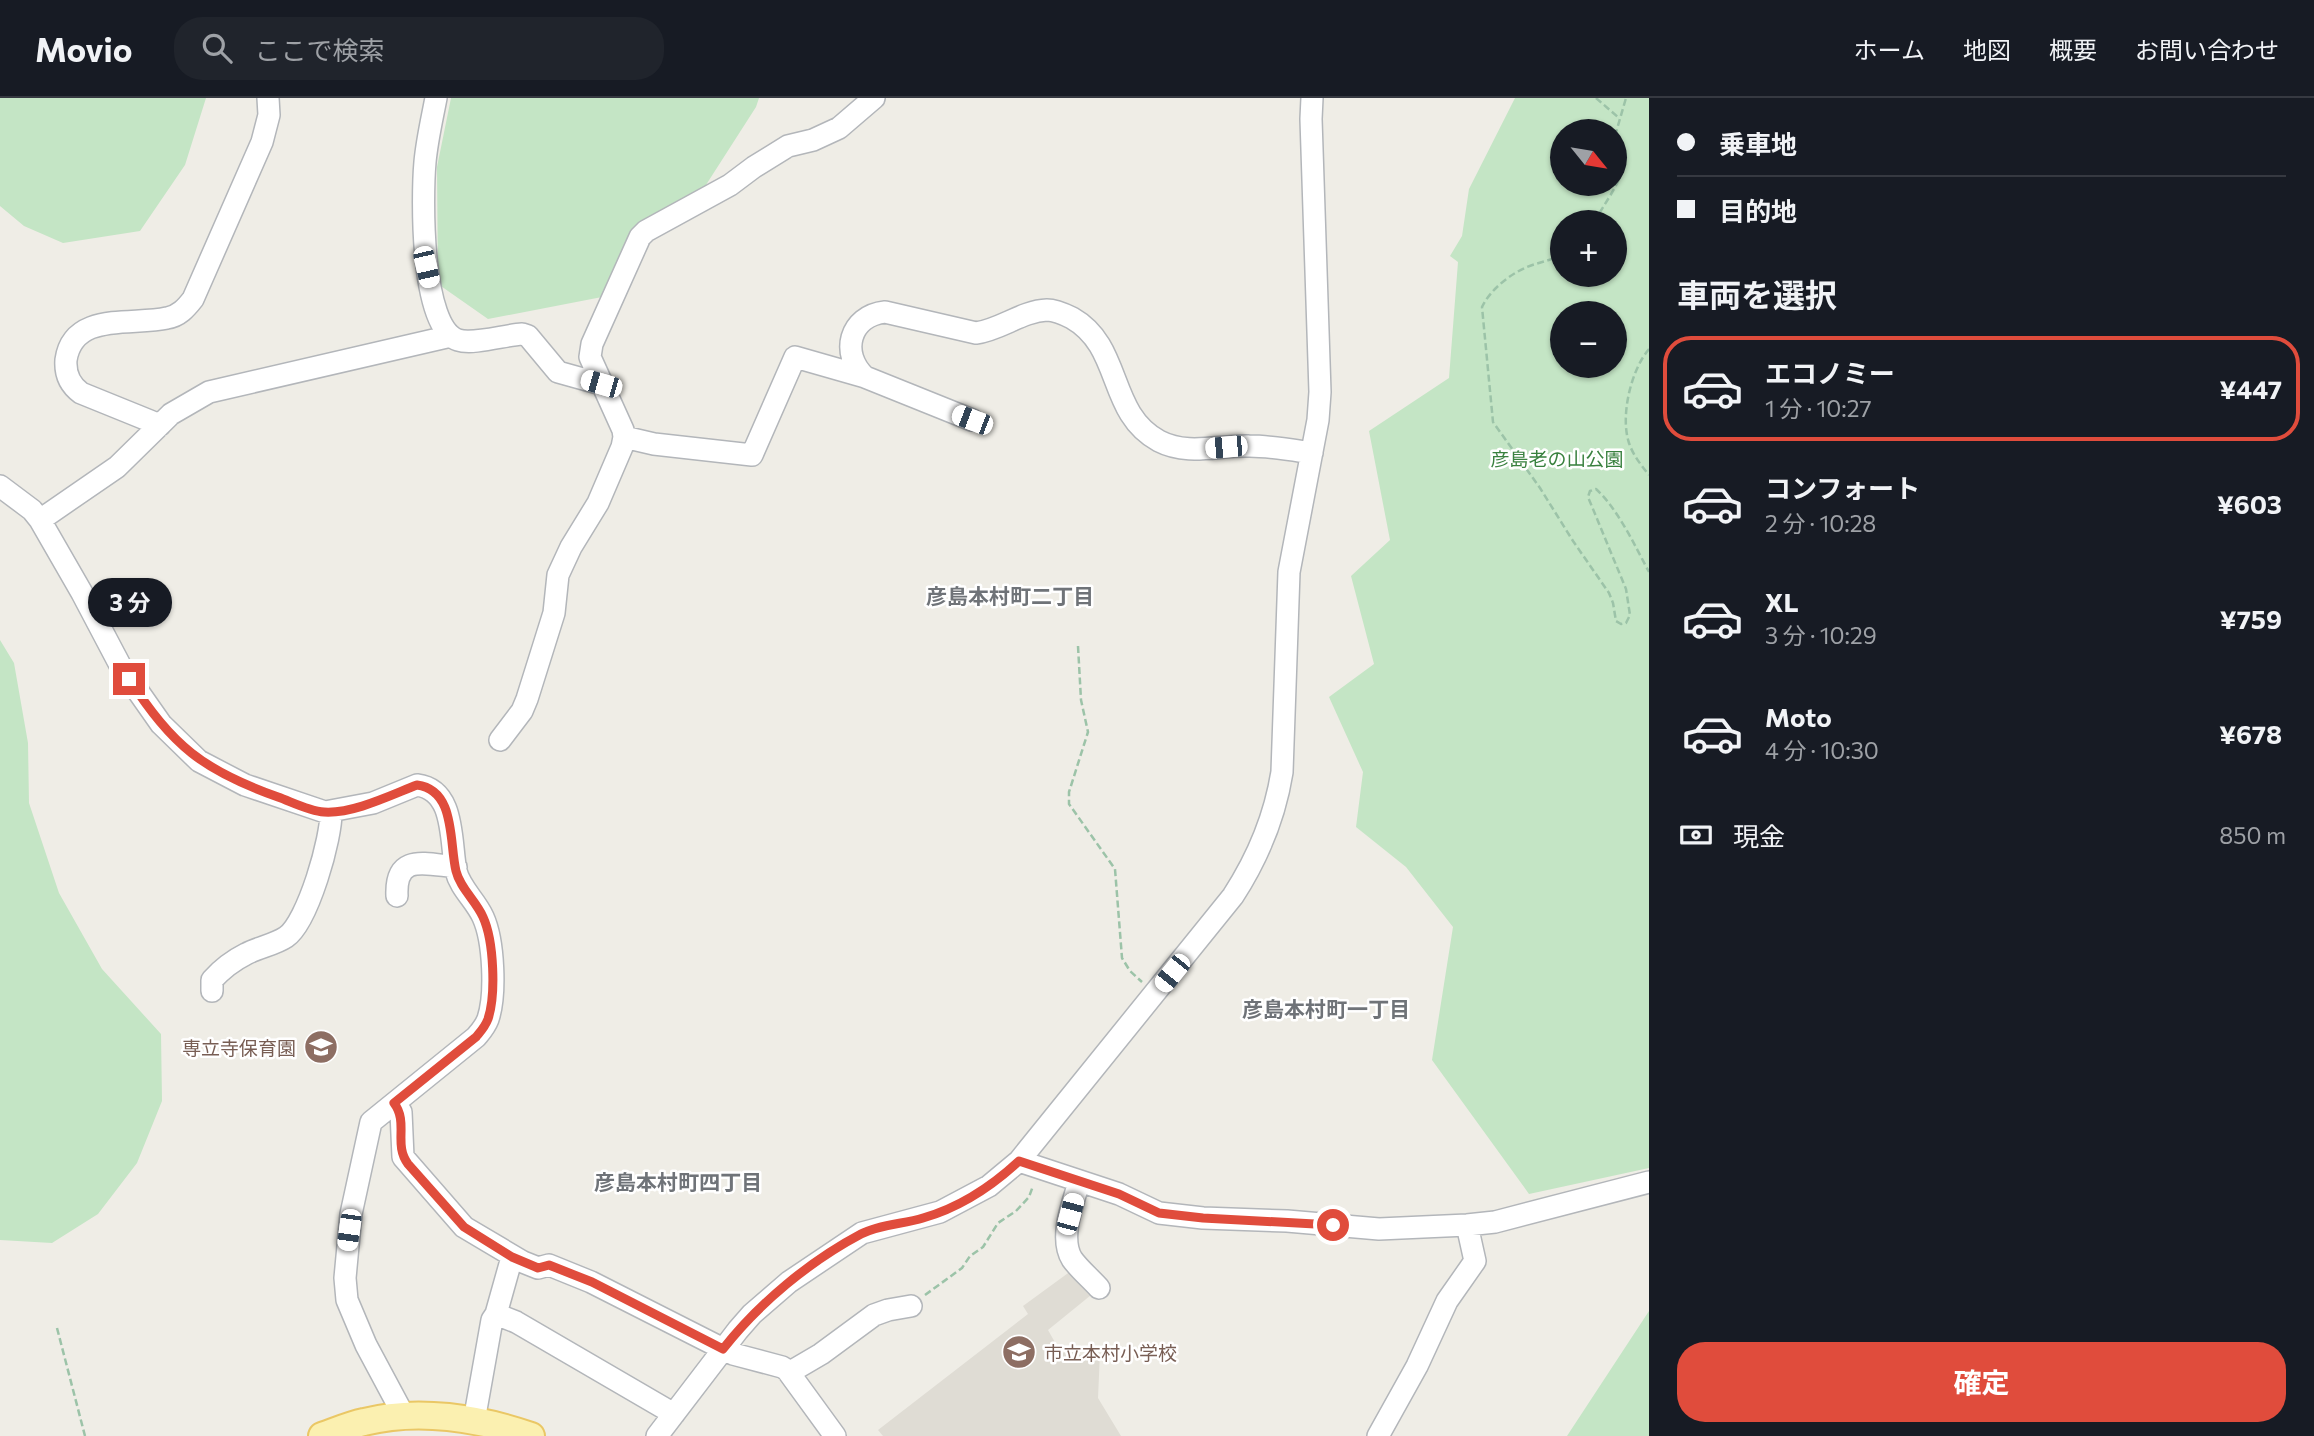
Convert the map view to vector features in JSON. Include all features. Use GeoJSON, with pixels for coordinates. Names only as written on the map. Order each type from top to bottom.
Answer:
{"type":"FeatureCollection","features":[{"type":"Feature","properties":{"kind":"main road"},"geometry":{"type":"LineString","coordinates":[[322,1436],[365,1422],[404,1416],[436,1416],[474,1421],[531,1436]]}},
{"type":"Feature","properties":{"kind":"street"},"geometry":{"type":"LineString","coordinates":[[160,425],[81,393],[67,374],[67,355],[77,336],[92,327],[168,318],[187,307],[193,299],[262,142],[269,115],[268,98]]}},
{"type":"Feature","properties":{"kind":"street"},"geometry":{"type":"LineString","coordinates":[[436,98],[425,160],[425,249],[426,267],[441,324],[456,340],[514,334],[528,336],[558,372],[601,384]]}},
{"type":"Feature","properties":{"kind":"street"},"geometry":{"type":"LineString","coordinates":[[500,740],[522,710],[527,698],[552,621],[558,575],[571,547],[598,503],[624,437],[590,357],[592,344],[640,237],[646,231],[730,185],[788,146],[813,140],[839,128],[874,98]]}},
{"type":"Feature","properties":{"kind":"street"},"geometry":{"type":"LineString","coordinates":[[657,1436],[752,1314],[789,1282],[862,1233],[940,1212],[989,1186],[1019,1161],[1233,896],[1257,855],[1280,785],[1289,572],[1318,420],[1320,382],[1312,98]]}},
{"type":"Feature","properties":{"kind":"street"},"geometry":{"type":"LineString","coordinates":[[865,377],[856,369],[852,358],[851,338],[862,322],[876,313],[895,313],[976,333],[1034,312],[1056,311],[1083,325],[1096,336],[1127,409],[1136,422],[1156,439],[1170,446],[1188,449],[1249,445],[1312,453]]}},
{"type":"Feature","properties":{"kind":"street"},"geometry":{"type":"LineString","coordinates":[[40,520],[117,467],[183,405],[225,387],[451,336]]}},
{"type":"Feature","properties":{"kind":"street"},"geometry":{"type":"LineString","coordinates":[[624,437],[654,444],[752,455],[795,357],[865,377],[972,420]]}},
{"type":"Feature","properties":{"kind":"street"},"geometry":{"type":"LineString","coordinates":[[0,486],[32,510],[40,520],[137,691],[171,734],[199,761],[245,785],[325,812],[373,803],[417,785],[432,790],[444,803],[459,880],[485,922],[491,958],[488,1020],[476,1037],[374,1119],[368,1127],[351,1214],[345,1289],[354,1321],[404,1416]]}},
{"type":"Feature","properties":{"kind":"street"},"geometry":{"type":"LineString","coordinates":[[212,991],[212,980],[244,955],[275,943],[296,929],[318,874],[331,811]]}},
{"type":"Feature","properties":{"kind":"street"},"geometry":{"type":"LineString","coordinates":[[397,896],[398,879],[404,867],[412,863],[456,867]]}},
{"type":"Feature","properties":{"kind":"street"},"geometry":{"type":"LineString","coordinates":[[394,1103],[401,1112],[402,1157],[464,1227],[512,1257],[538,1268],[549,1265],[592,1282],[733,1354],[772,1363],[792,1371],[821,1354],[874,1315],[911,1306]]}},
{"type":"Feature","properties":{"kind":"street"},"geometry":{"type":"LineString","coordinates":[[1019,1161],[1119,1194],[1159,1213],[1379,1229],[1467,1225],[1521,1216],[1649,1182]]}},
{"type":"Feature","properties":{"kind":"street"},"geometry":{"type":"LineString","coordinates":[[1079,1182],[1070,1214],[1068,1248],[1071,1258],[1099,1288]]}},
{"type":"Feature","properties":{"kind":"street"},"geometry":{"type":"LineString","coordinates":[[1378,1436],[1417,1366],[1447,1301],[1475,1261],[1467,1225]]}},
{"type":"Feature","properties":{"kind":"street"},"geometry":{"type":"LineString","coordinates":[[474,1421],[492,1320],[512,1257]]}},
{"type":"Feature","properties":{"kind":"street"},"geometry":{"type":"LineString","coordinates":[[496,1314],[536,1333],[674,1414]]}},
{"type":"Feature","properties":{"kind":"street"},"geometry":{"type":"LineString","coordinates":[[787,1370],[835,1436]]}},
{"type":"Feature","properties":{"kind":"path"},"geometry":{"type":"LineString","coordinates":[[1596,98],[1619,118],[1626,98]]}},
{"type":"Feature","properties":{"kind":"path"},"geometry":{"type":"LineString","coordinates":[[1550,260],[1524,268],[1488,294],[1482,307],[1493,422],[1609,593],[1616,621],[1621,624],[1626,622],[1630,615],[1626,589],[1588,497],[1590,491],[1596,489],[1602,494],[1626,529],[1649,572]]}},
{"type":"Feature","properties":{"kind":"path"},"geometry":{"type":"LineString","coordinates":[[1649,349],[1630,380],[1626,428],[1628,442],[1636,460],[1649,475]]}},
{"type":"Feature","properties":{"kind":"path"},"geometry":{"type":"LineString","coordinates":[[1078,646],[1081,700],[1088,732],[1069,792],[1069,804],[1115,869],[1122,958],[1130,971],[1156,993]]}},
{"type":"Feature","properties":{"kind":"path"},"geometry":{"type":"LineString","coordinates":[[911,1306],[962,1268],[970,1256],[983,1247],[998,1223],[1030,1197],[1033,1182]]}},
{"type":"Feature","properties":{"kind":"path"},"geometry":{"type":"LineString","coordinates":[[57,1328],[85,1436]]}},
{"type":"Feature","properties":{"kind":"shaded area","name":"市立本村小学校"},"geometry":{"type":"Polygon","coordinates":[[[1075,1268],[1096,1291],[1048,1330],[1061,1353],[1072,1352],[1091,1359],[1100,1353],[1098,1398],[1121,1436],[883,1436],[878,1430],[1028,1314],[1023,1306],[1075,1268]]]}},
{"type":"Feature","properties":{"kind":"green space"},"geometry":{"type":"Polygon","coordinates":[[[0,98],[206,98],[185,165],[140,231],[63,243],[24,226],[0,206],[0,98]]]}},
{"type":"Feature","properties":{"kind":"green space"},"geometry":{"type":"Polygon","coordinates":[[[451,98],[759,98],[756,107],[704,188],[635,228],[602,297],[488,319],[438,284],[437,167],[451,98]]]}},
{"type":"Feature","properties":{"kind":"green space","name":"彦島老の山公園"},"geometry":{"type":"Polygon","coordinates":[[[1515,98],[1649,98],[1649,1168],[1529,1194],[1432,1060],[1453,927],[1406,867],[1356,827],[1363,772],[1329,697],[1374,664],[1351,576],[1390,540],[1369,431],[1449,378],[1458,262],[1450,256],[1462,236],[1469,189],[1515,98]]]}},
{"type":"Feature","properties":{"kind":"green space"},"geometry":{"type":"Polygon","coordinates":[[[0,640],[14,663],[28,743],[29,803],[59,893],[102,969],[161,1034],[162,1101],[137,1163],[98,1214],[52,1243],[0,1240],[0,640]]]}},
{"type":"Feature","properties":{"kind":"green space"},"geometry":{"type":"Polygon","coordinates":[[[1649,1311],[1649,1436],[1567,1436],[1649,1311]]]}},
{"type":"Feature","properties":{"kind":"place","name":"専立寺保育園"},"geometry":{"type":"Point","coordinates":[321,1047]}},
{"type":"Feature","properties":{"kind":"place","name":"市立本村小学校"},"geometry":{"type":"Point","coordinates":[1019,1352]}},
{"type":"Feature","properties":{"kind":"district","name":"彦島本村町二丁目"},"geometry":{"type":"Point","coordinates":[1010,595]}},
{"type":"Feature","properties":{"kind":"district","name":"彦島本村町一丁目"},"geometry":{"type":"Point","coordinates":[1326,1008]}},
{"type":"Feature","properties":{"kind":"district","name":"彦島本村町四丁目"},"geometry":{"type":"Point","coordinates":[678,1181]}},
{"type":"Feature","properties":{"kind":"route"},"geometry":{"type":"LineString","coordinates":[[129,679],[161,724],[191,754],[245,785],[325,812],[373,803],[417,785],[432,790],[444,803],[456,872],[485,922],[491,951],[490,1011],[484,1028],[476,1037],[394,1103],[401,1112],[402,1157],[464,1227],[523,1262],[538,1268],[549,1265],[592,1282],[723,1349],[752,1314],[789,1282],[862,1233],[940,1212],[989,1186],[1019,1161],[1101,1187],[1159,1213],[1333,1225]]}}]}
